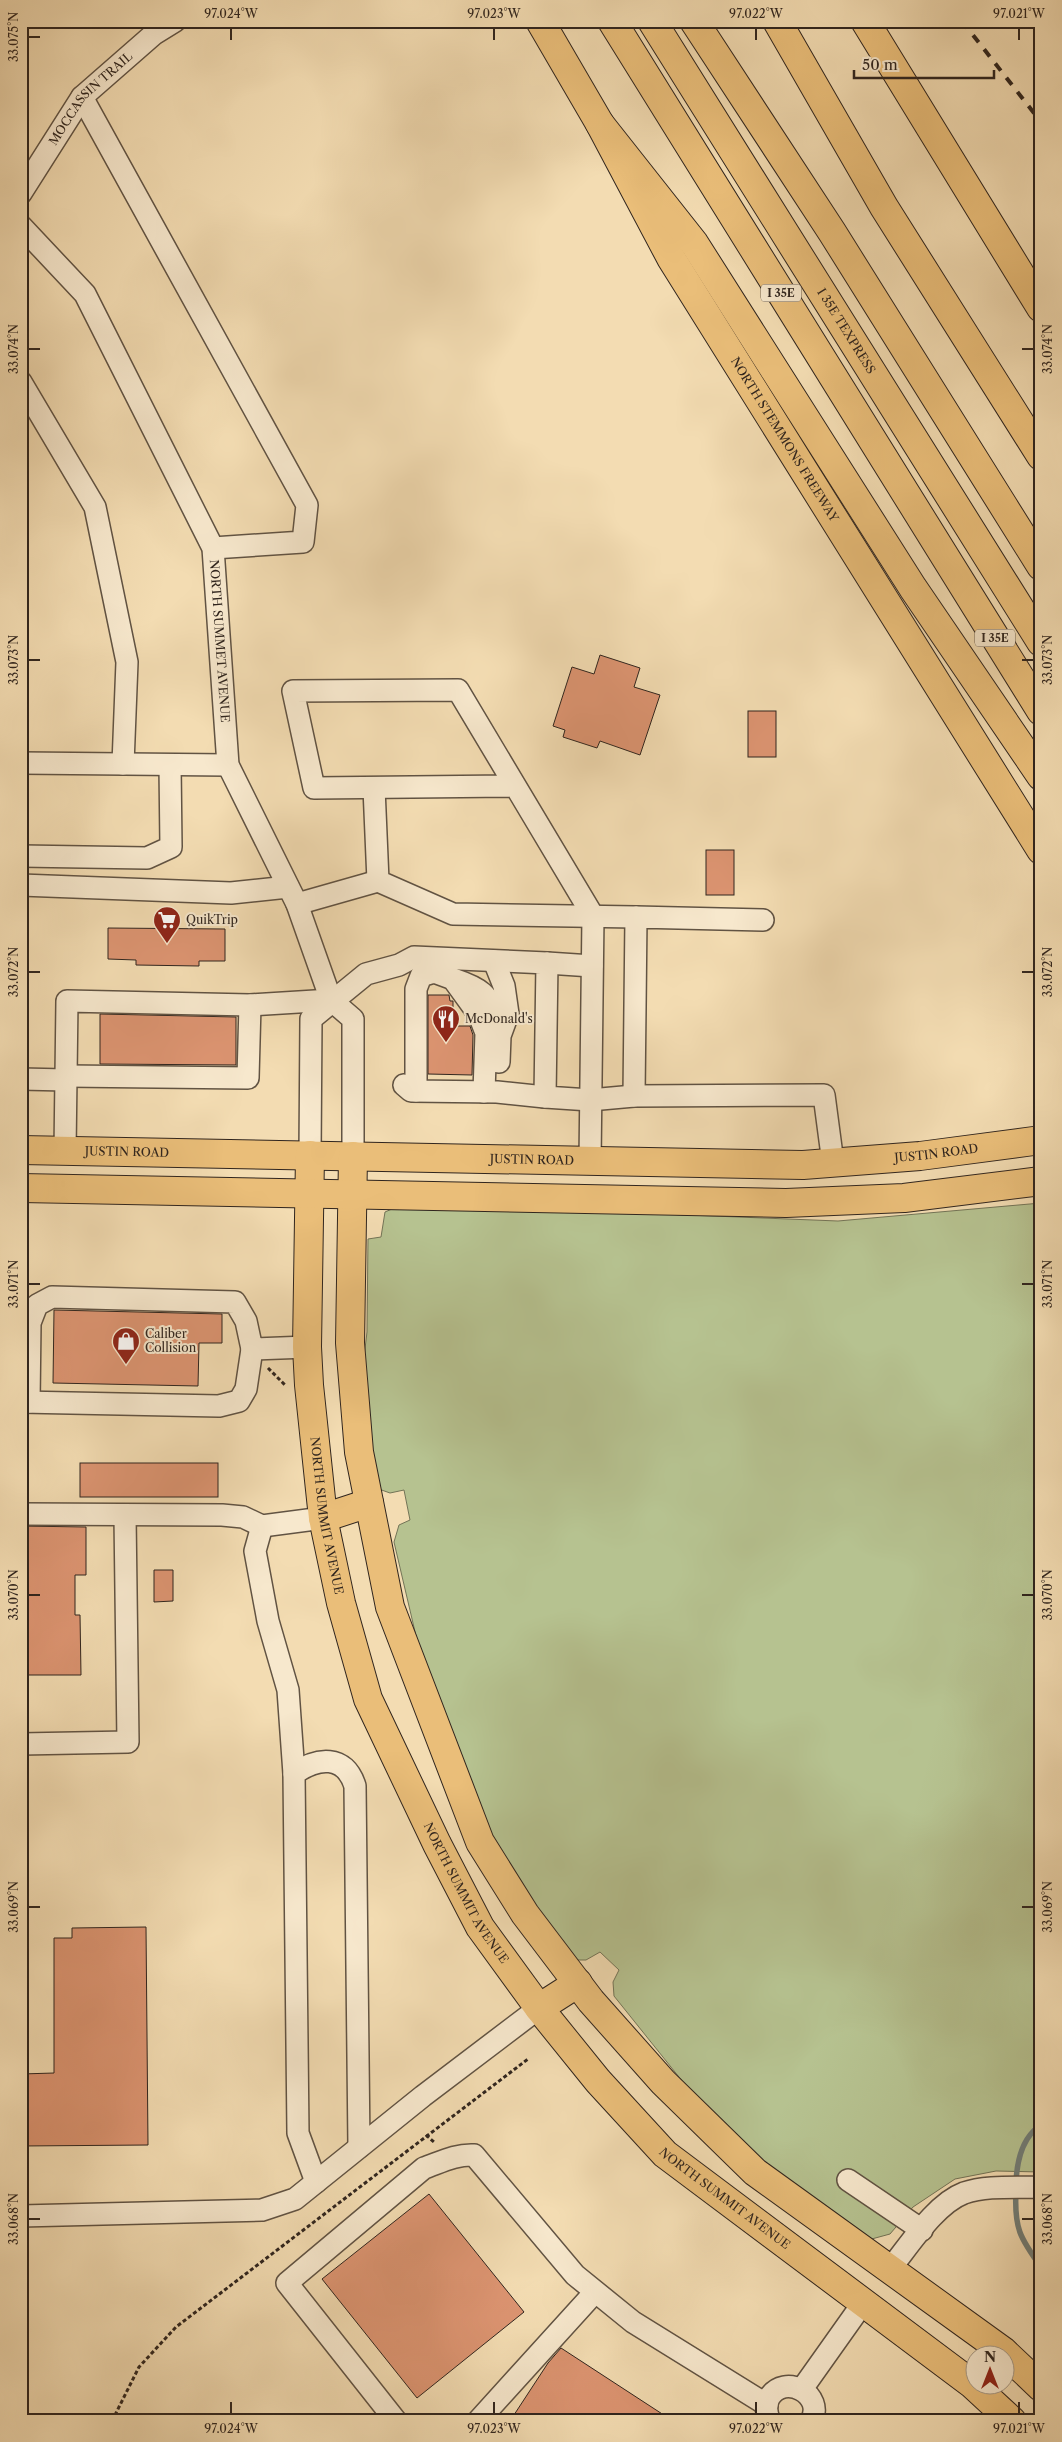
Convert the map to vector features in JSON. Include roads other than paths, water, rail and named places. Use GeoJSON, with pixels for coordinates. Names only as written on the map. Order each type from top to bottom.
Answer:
{"type":"FeatureCollection","features":[{"type":"Feature","properties":{"kind":"main road","name":"NORTH STEMMONS FREEWAY"},"geometry":{"type":"LineString","coordinates":[[540,21],[600,124],[671,258],[1041,850]]}},
{"type":"Feature","properties":{"kind":"main road","name":"I 35E"},"geometry":{"type":"LineString","coordinates":[[612,21],[1041,711]]}},
{"type":"Feature","properties":{"kind":"main road","name":"I 35E TEXPRESS"},"geometry":{"type":"LineString","coordinates":[[652,21],[1041,642]]}},
{"type":"Feature","properties":{"kind":"main road"},"geometry":{"type":"LineString","coordinates":[[694,21],[832,232],[1041,566]]}},
{"type":"Feature","properties":{"kind":"main road"},"geometry":{"type":"LineString","coordinates":[[777,21],[884,207],[1041,456]]}},
{"type":"Feature","properties":{"kind":"main road"},"geometry":{"type":"LineString","coordinates":[[865,21],[1041,308]]}},
{"type":"Feature","properties":{"kind":"main road"},"geometry":{"type":"LineString","coordinates":[[600,124],[694,243],[913,588],[1041,776]]}},
{"type":"Feature","properties":{"kind":"main road","name":"JUSTIN ROAD"},"geometry":{"type":"LineString","coordinates":[[21,1150],[762,1165],[833,1163],[920,1156],[1041,1140]]}},
{"type":"Feature","properties":{"kind":"main road","name":"NORTH SUMMIT AVENUE"},"geometry":{"type":"LineString","coordinates":[[310,1155],[306,1347],[312,1431],[322,1518],[341,1603],[368,1698],[480,1927],[539,2008],[598,2081],[665,2154],[972,2384],[1012,2421]]}},
{"type":"Feature","properties":{"kind":"main road"},"geometry":{"type":"LineString","coordinates":[[353,1156],[354,1195],[350,1343],[359,1452],[390,1607],[480,1842],[525,1914],[591,2001],[655,2075],[755,2172],[1003,2351],[1041,2387]]}},
{"type":"Feature","properties":{"kind":"main road"},"geometry":{"type":"LineString","coordinates":[[21,1188],[309,1195],[839,1202],[961,1192],[1041,1180]]}},
{"type":"Feature","properties":{"kind":"main road"},"geometry":{"type":"LineString","coordinates":[[322,1518],[369,1502]]}},
{"type":"Feature","properties":{"kind":"main road"},"geometry":{"type":"LineString","coordinates":[[539,2008],[578,1983]]}},
{"type":"Feature","properties":{"kind":"main road"},"geometry":{"type":"LineString","coordinates":[[863,2303],[890,2269]]}},
{"type":"Feature","properties":{"kind":"street","name":"MOCCASSIN TRAIL"},"geometry":{"type":"LineString","coordinates":[[21,193],[82,97],[154,34],[175,21]]}},
{"type":"Feature","properties":{"kind":"street"},"geometry":{"type":"LineString","coordinates":[[82,97],[307,505],[303,542],[213,548]]}},
{"type":"Feature","properties":{"kind":"street","name":"NORTH SUMMET AVENUE"},"geometry":{"type":"LineString","coordinates":[[21,226],[85,294],[213,548],[228,765],[292,896],[332,1000]]}},
{"type":"Feature","properties":{"kind":"street"},"geometry":{"type":"LineString","coordinates":[[21,382],[95,506],[126,662],[123,764]]}},
{"type":"Feature","properties":{"kind":"street"},"geometry":{"type":"LineString","coordinates":[[515,786],[314,788],[293,691],[458,690],[515,786],[592,916],[590,1162]]}},
{"type":"Feature","properties":{"kind":"street"},"geometry":{"type":"LineString","coordinates":[[21,762],[228,765]]}},
{"type":"Feature","properties":{"kind":"street"},"geometry":{"type":"LineString","coordinates":[[21,856],[147,858],[171,847],[170,764]]}},
{"type":"Feature","properties":{"kind":"street"},"geometry":{"type":"LineString","coordinates":[[374,788],[378,881]]}},
{"type":"Feature","properties":{"kind":"street"},"geometry":{"type":"LineString","coordinates":[[21,885],[292,896],[378,881],[453,914],[763,920]]}},
{"type":"Feature","properties":{"kind":"street"},"geometry":{"type":"LineString","coordinates":[[634,1096],[636,917]]}},
{"type":"Feature","properties":{"kind":"street"},"geometry":{"type":"LineString","coordinates":[[310,1155],[311,1019],[366,974],[399,965],[414,957],[592,966]]}},
{"type":"Feature","properties":{"kind":"street"},"geometry":{"type":"LineString","coordinates":[[491,1092],[500,1036],[508,1014],[504,986],[494,961]]}},
{"type":"Feature","properties":{"kind":"street"},"geometry":{"type":"LineString","coordinates":[[545,1097],[547,963]]}},
{"type":"Feature","properties":{"kind":"street"},"geometry":{"type":"LineString","coordinates":[[399,965],[404,984],[401,1083],[411,1092],[491,1092],[590,1100],[634,1096],[824,1095],[833,1163]]}},
{"type":"Feature","properties":{"kind":"street"},"geometry":{"type":"LineString","coordinates":[[416,1092],[417,983],[422,976],[434,972],[453,979],[479,1015],[486,1033],[491,1092]]}},
{"type":"Feature","properties":{"kind":"street"},"geometry":{"type":"LineString","coordinates":[[65,1151],[67,1001],[250,1005],[332,1000],[353,1020],[353,1156]]}},
{"type":"Feature","properties":{"kind":"street"},"geometry":{"type":"LineString","coordinates":[[21,1079],[248,1078],[250,1005]]}},
{"type":"Feature","properties":{"kind":"street"},"geometry":{"type":"LineString","coordinates":[[52,1298],[235,1302],[246,1322],[252,1349],[246,1389],[239,1401],[219,1406],[25,1402],[30,1323],[37,1305],[52,1298]]}},
{"type":"Feature","properties":{"kind":"street"},"geometry":{"type":"LineString","coordinates":[[252,1349],[306,1347]]}},
{"type":"Feature","properties":{"kind":"street"},"geometry":{"type":"LineString","coordinates":[[21,1514],[222,1515],[242,1518],[262,1526],[322,1518]]}},
{"type":"Feature","properties":{"kind":"street"},"geometry":{"type":"LineString","coordinates":[[21,1744],[128,1742],[126,1516]]}},
{"type":"Feature","properties":{"kind":"street"},"geometry":{"type":"LineString","coordinates":[[262,1526],[255,1551],[268,1621],[288,1690],[294,1774],[298,2133],[316,2182]]}},
{"type":"Feature","properties":{"kind":"street"},"geometry":{"type":"LineString","coordinates":[[294,1774],[308,1765],[330,1761],[346,1769],[352,1777],[355,1786],[359,2147]]}},
{"type":"Feature","properties":{"kind":"street"},"geometry":{"type":"LineString","coordinates":[[21,2216],[128,2215],[262,2210],[295,2199],[539,2008]]}},
{"type":"Feature","properties":{"kind":"street"},"geometry":{"type":"LineString","coordinates":[[396,2421],[287,2283],[424,2168],[451,2158],[474,2155],[575,2275],[633,2322],[768,2413],[772,2394],[778,2389],[794,2386],[802,2389],[812,2401],[814,2409],[811,2421]]}},
{"type":"Feature","properties":{"kind":"street"},"geometry":{"type":"LineString","coordinates":[[848,2180],[922,2230]]}},
{"type":"Feature","properties":{"kind":"street"},"geometry":{"type":"LineString","coordinates":[[890,2269],[946,2203],[963,2193],[977,2190],[1041,2187]]}},
{"type":"Feature","properties":{"kind":"street"},"geometry":{"type":"LineString","coordinates":[[478,2421],[595,2292]]}},
{"type":"Feature","properties":{"kind":"street"},"geometry":{"type":"LineString","coordinates":[[802,2389],[863,2303]]}},
{"type":"Feature","properties":{"kind":"waterway"},"geometry":{"type":"LineString","coordinates":[[1016,2182],[1019,2158],[1025,2143],[1029,2136],[1041,2125]]}},
{"type":"Feature","properties":{"kind":"waterway"},"geometry":{"type":"LineString","coordinates":[[1016,2191],[1017,2224],[1023,2240],[1041,2267]]}},
{"type":"Feature","properties":{"kind":"railway"},"geometry":{"type":"LineString","coordinates":[[962,21],[1041,122]]}},
{"type":"Feature","properties":{"kind":"place","name":"QuikTrip"},"geometry":{"type":"Point","coordinates":[167,944]}},
{"type":"Feature","properties":{"kind":"place","name":"McDonald's"},"geometry":{"type":"Point","coordinates":[446,1043]}},
{"type":"Feature","properties":{"kind":"place","name":"Caliber Collision"},"geometry":{"type":"Point","coordinates":[126,1365]}}]}
